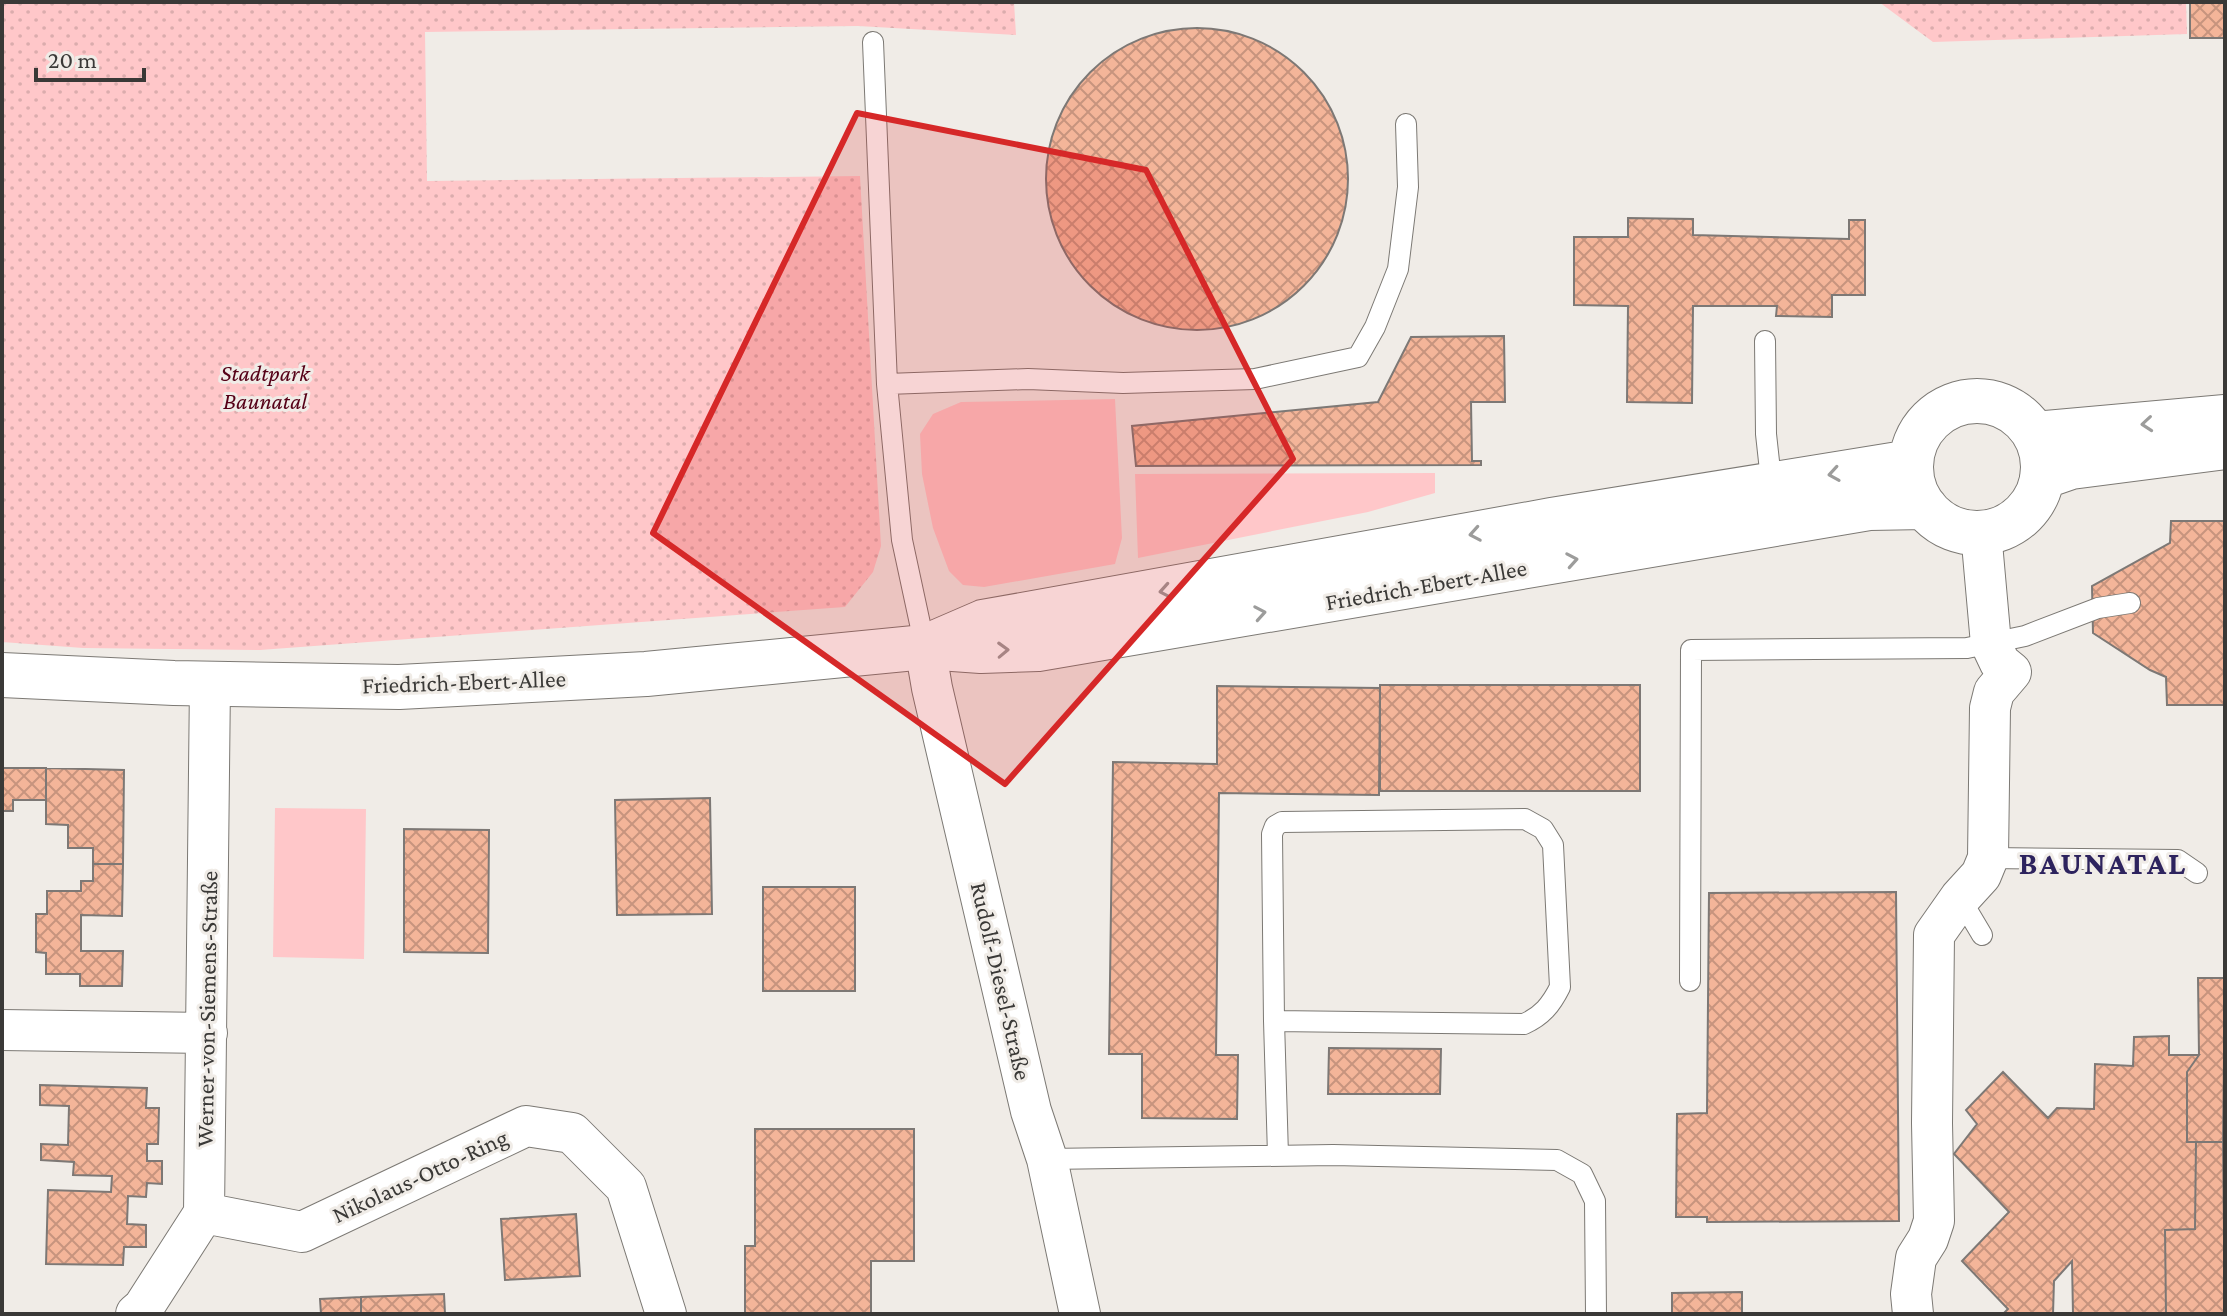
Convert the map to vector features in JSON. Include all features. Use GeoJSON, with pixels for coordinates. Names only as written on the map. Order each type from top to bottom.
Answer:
{"type":"FeatureCollection","features":[{"type":"Feature","properties":{"kind":"street"},"geometry":{"type":"LineString","coordinates":[[1978,400],[2004,407],[2025,421],[2035,434],[2042,455],[2038,497],[2031,510],[2002,529],[1967,533],[1951,529],[1935,519],[1916,493],[1911,462],[1919,435],[1936,414],[1961,403],[1978,400]]}},
{"type":"Feature","properties":{"kind":"street"},"geometry":{"type":"LineString","coordinates":[[2035,434],[2225,417]]}},
{"type":"Feature","properties":{"kind":"street"},"geometry":{"type":"LineString","coordinates":[[2042,477],[2071,467],[2225,447]]}},
{"type":"Feature","properties":{"kind":"street","name":"Friedrich-Ebert-Allee"},"geometry":{"type":"LineString","coordinates":[[2,675],[399,687],[646,674],[925,647],[981,651],[1038,649],[1773,504],[1911,462]]}},
{"type":"Feature","properties":{"kind":"street","name":"Friedrich-Ebert-Allee"},"geometry":{"type":"LineString","coordinates":[[1773,504],[1925,507]]}},
{"type":"Feature","properties":{"kind":"street"},"geometry":{"type":"LineString","coordinates":[[1913,1314],[1911,1294],[1916,1258],[1928,1239],[1934,1221],[1934,935],[1981,875],[1988,858],[1990,708],[1994,692],[2011,672],[2000,663],[1991,644],[1981,532]]}},
{"type":"Feature","properties":{"kind":"street","name":"Rudolf-Diesel-Straße"},"geometry":{"type":"LineString","coordinates":[[925,647],[1031,1111],[1047,1159],[1080,1314]]}},
{"type":"Feature","properties":{"kind":"street","name":"Werner-von-Siemens-Straße"},"geometry":{"type":"LineString","coordinates":[[204,1213],[210,683]]}},
{"type":"Feature","properties":{"kind":"street"},"geometry":{"type":"LineString","coordinates":[[2,1030],[207,1033]]}},
{"type":"Feature","properties":{"kind":"street","name":"Nikolaus-Otto-Ring"},"geometry":{"type":"LineString","coordinates":[[204,1213],[302,1232],[526,1126],[572,1133],[626,1187],[666,1314]]}},
{"type":"Feature","properties":{"kind":"street"},"geometry":{"type":"LineString","coordinates":[[136,1314],[143,1308],[204,1213]]}},
{"type":"Feature","properties":{"kind":"lane"},"geometry":{"type":"LineString","coordinates":[[873,42],[887,384],[902,540],[925,647]]}},
{"type":"Feature","properties":{"kind":"lane"},"geometry":{"type":"LineString","coordinates":[[887,384],[1028,379],[1123,383],[1255,379],[1358,357],[1375,327],[1398,269],[1408,187],[1406,124]]}},
{"type":"Feature","properties":{"kind":"lane"},"geometry":{"type":"LineString","coordinates":[[1765,341],[1766,434],[1773,504]]}},
{"type":"Feature","properties":{"kind":"lane"},"geometry":{"type":"LineString","coordinates":[[1690,981],[1691,650],[1967,648],[2050,628],[2098,608],[2130,603]]}},
{"type":"Feature","properties":{"kind":"lane"},"geometry":{"type":"LineString","coordinates":[[1274,1021],[1524,1024],[1539,1017],[1552,1003],[1560,987],[1553,845],[1543,829],[1525,819],[1282,822],[1275,826],[1272,834],[1274,1021],[1278,1155]]}},
{"type":"Feature","properties":{"kind":"lane"},"geometry":{"type":"LineString","coordinates":[[1988,858],[2178,860],[2197,873]]}},
{"type":"Feature","properties":{"kind":"lane"},"geometry":{"type":"LineString","coordinates":[[1960,898],[1982,935]]}},
{"type":"Feature","properties":{"kind":"lane"},"geometry":{"type":"LineString","coordinates":[[1047,1159],[1278,1155],[1557,1160],[1582,1174],[1595,1201],[1596,1314]]}},
{"type":"Feature","properties":{"kind":"highlighted area"},"geometry":{"type":"Polygon","coordinates":[[[857,113],[1146,170],[1293,459],[1005,784],[653,533],[857,113]]]}},
{"type":"Feature","properties":{"kind":"green space","name":"Stadtpark Baunatal"},"geometry":{"type":"Polygon","coordinates":[[[2,2],[1014,2],[1016,35],[858,26],[425,32],[427,181],[860,176],[881,546],[873,572],[845,607],[260,650],[83,648],[2,642],[2,2]]]}},
{"type":"Feature","properties":{"kind":"green space"},"geometry":{"type":"Polygon","coordinates":[[[1879,2],[2186,2],[2187,34],[1933,42],[1879,2]]]}},
{"type":"Feature","properties":{"kind":"green space"},"geometry":{"type":"Polygon","coordinates":[[[1115,399],[1122,538],[1115,564],[984,587],[963,585],[949,571],[933,528],[922,474],[920,434],[933,414],[961,402],[1115,399]]]}},
{"type":"Feature","properties":{"kind":"green space"},"geometry":{"type":"Polygon","coordinates":[[[1435,473],[1435,493],[1368,512],[1138,558],[1135,474],[1435,473]]]}},
{"type":"Feature","properties":{"kind":"green space"},"geometry":{"type":"Polygon","coordinates":[[[275,808],[366,809],[364,959],[273,957],[275,808]]]}},
{"type":"Feature","properties":{"kind":"building"},"geometry":{"type":"Polygon","coordinates":[[[2190,2],[2225,2],[2225,38],[2190,38],[2190,2]]]}},
{"type":"Feature","properties":{"kind":"building"},"geometry":{"type":"Polygon","coordinates":[[[1197,28],[1226,31],[1255,40],[1281,54],[1304,72],[1322,95],[1336,121],[1345,150],[1348,179],[1345,208],[1336,237],[1322,263],[1304,286],[1281,304],[1255,318],[1226,327],[1197,330],[1168,327],[1139,318],[1113,304],[1090,286],[1072,263],[1058,237],[1049,208],[1046,179],[1049,150],[1058,121],[1072,95],[1090,72],[1113,54],[1139,40],[1168,31],[1197,28]]]}},
{"type":"Feature","properties":{"kind":"building"},"geometry":{"type":"Polygon","coordinates":[[[1628,218],[1693,219],[1693,235],[1849,239],[1849,220],[1865,220],[1865,295],[1832,295],[1832,317],[1776,316],[1777,306],[1693,306],[1692,403],[1627,402],[1628,306],[1574,305],[1574,237],[1628,237],[1628,218]]]}},
{"type":"Feature","properties":{"kind":"building"},"geometry":{"type":"Polygon","coordinates":[[[1504,336],[1505,402],[1471,402],[1472,461],[1481,461],[1481,465],[1136,466],[1132,426],[1378,402],[1411,337],[1504,336]]]}},
{"type":"Feature","properties":{"kind":"building"},"geometry":{"type":"Polygon","coordinates":[[[2171,521],[2225,521],[2225,705],[2167,705],[2166,677],[2093,633],[2092,586],[2170,543],[2171,521]]]}},
{"type":"Feature","properties":{"kind":"building"},"geometry":{"type":"Polygon","coordinates":[[[1380,685],[1640,685],[1640,791],[1380,791],[1380,685]]]}},
{"type":"Feature","properties":{"kind":"building"},"geometry":{"type":"Polygon","coordinates":[[[1217,686],[1380,688],[1379,795],[1219,793],[1216,1055],[1238,1055],[1237,1119],[1142,1118],[1142,1054],[1109,1054],[1113,762],[1217,764],[1217,686]]]}},
{"type":"Feature","properties":{"kind":"building"},"geometry":{"type":"Polygon","coordinates":[[[2,768],[46,768],[46,800],[13,800],[13,811],[2,811],[2,768]]]}},
{"type":"Feature","properties":{"kind":"building"},"geometry":{"type":"Polygon","coordinates":[[[46,768],[124,770],[123,864],[93,864],[93,848],[68,848],[68,825],[46,824],[46,768]]]}},
{"type":"Feature","properties":{"kind":"building"},"geometry":{"type":"Polygon","coordinates":[[[710,798],[712,914],[617,915],[615,800],[710,798]]]}},
{"type":"Feature","properties":{"kind":"building"},"geometry":{"type":"Polygon","coordinates":[[[404,829],[489,830],[488,953],[404,952],[404,829]]]}},
{"type":"Feature","properties":{"kind":"building"},"geometry":{"type":"Polygon","coordinates":[[[93,864],[123,864],[122,916],[81,915],[81,951],[123,951],[122,986],[80,986],[80,974],[46,974],[46,953],[36,952],[36,914],[47,914],[47,891],[81,891],[81,881],[93,881],[93,864]]]}},
{"type":"Feature","properties":{"kind":"building"},"geometry":{"type":"Polygon","coordinates":[[[763,887],[855,887],[855,991],[763,991],[763,887]]]}},
{"type":"Feature","properties":{"kind":"building"},"geometry":{"type":"Polygon","coordinates":[[[1896,892],[1899,1221],[1707,1222],[1707,1217],[1676,1217],[1677,1114],[1707,1113],[1709,893],[1896,892]]]}},
{"type":"Feature","properties":{"kind":"building"},"geometry":{"type":"Polygon","coordinates":[[[2198,978],[2225,978],[2223,1142],[2187,1142],[2187,1072],[2199,1055],[2198,978]]]}},
{"type":"Feature","properties":{"kind":"building"},"geometry":{"type":"Polygon","coordinates":[[[2169,1036],[2169,1055],[2199,1055],[2187,1072],[2187,1142],[2196,1142],[2195,1229],[2165,1230],[2166,1314],[2073,1314],[2072,1261],[2054,1281],[2053,1314],[2003,1314],[2008,1309],[1962,1261],[2009,1212],[1954,1154],[1977,1124],[1966,1110],[2003,1072],[2048,1118],[2057,1108],[2094,1109],[2095,1064],[2133,1066],[2134,1037],[2169,1036]]]}},
{"type":"Feature","properties":{"kind":"building"},"geometry":{"type":"Polygon","coordinates":[[[1329,1048],[1441,1049],[1440,1094],[1328,1094],[1329,1048]]]}},
{"type":"Feature","properties":{"kind":"building"},"geometry":{"type":"Polygon","coordinates":[[[40,1085],[147,1088],[146,1108],[159,1108],[158,1144],[147,1144],[147,1161],[162,1161],[162,1184],[147,1183],[146,1197],[128,1196],[127,1224],[146,1225],[146,1247],[124,1247],[123,1265],[46,1264],[48,1190],[111,1192],[112,1176],[73,1175],[74,1162],[41,1160],[41,1144],[68,1145],[69,1106],[40,1105],[40,1085]]]}},
{"type":"Feature","properties":{"kind":"building"},"geometry":{"type":"Polygon","coordinates":[[[755,1129],[914,1129],[914,1261],[871,1261],[871,1314],[745,1314],[745,1246],[755,1246],[755,1129]]]}},
{"type":"Feature","properties":{"kind":"building"},"geometry":{"type":"Polygon","coordinates":[[[2196,1142],[2223,1142],[2225,1314],[2166,1314],[2165,1230],[2195,1229],[2196,1142]]]}},
{"type":"Feature","properties":{"kind":"building"},"geometry":{"type":"Polygon","coordinates":[[[576,1214],[580,1276],[505,1280],[501,1219],[576,1214]]]}},
{"type":"Feature","properties":{"kind":"building"},"geometry":{"type":"Polygon","coordinates":[[[1742,1292],[1742,1314],[1672,1314],[1672,1293],[1742,1292]]]}},
{"type":"Feature","properties":{"kind":"building"},"geometry":{"type":"Polygon","coordinates":[[[444,1294],[445,1314],[361,1314],[361,1297],[444,1294]]]}},
{"type":"Feature","properties":{"kind":"building"},"geometry":{"type":"Polygon","coordinates":[[[361,1297],[361,1314],[321,1314],[320,1299],[361,1297]]]}},
{"type":"Feature","properties":{"kind":"district","name":"BAUNATAL"},"geometry":{"type":"Point","coordinates":[2103,863]}}]}
